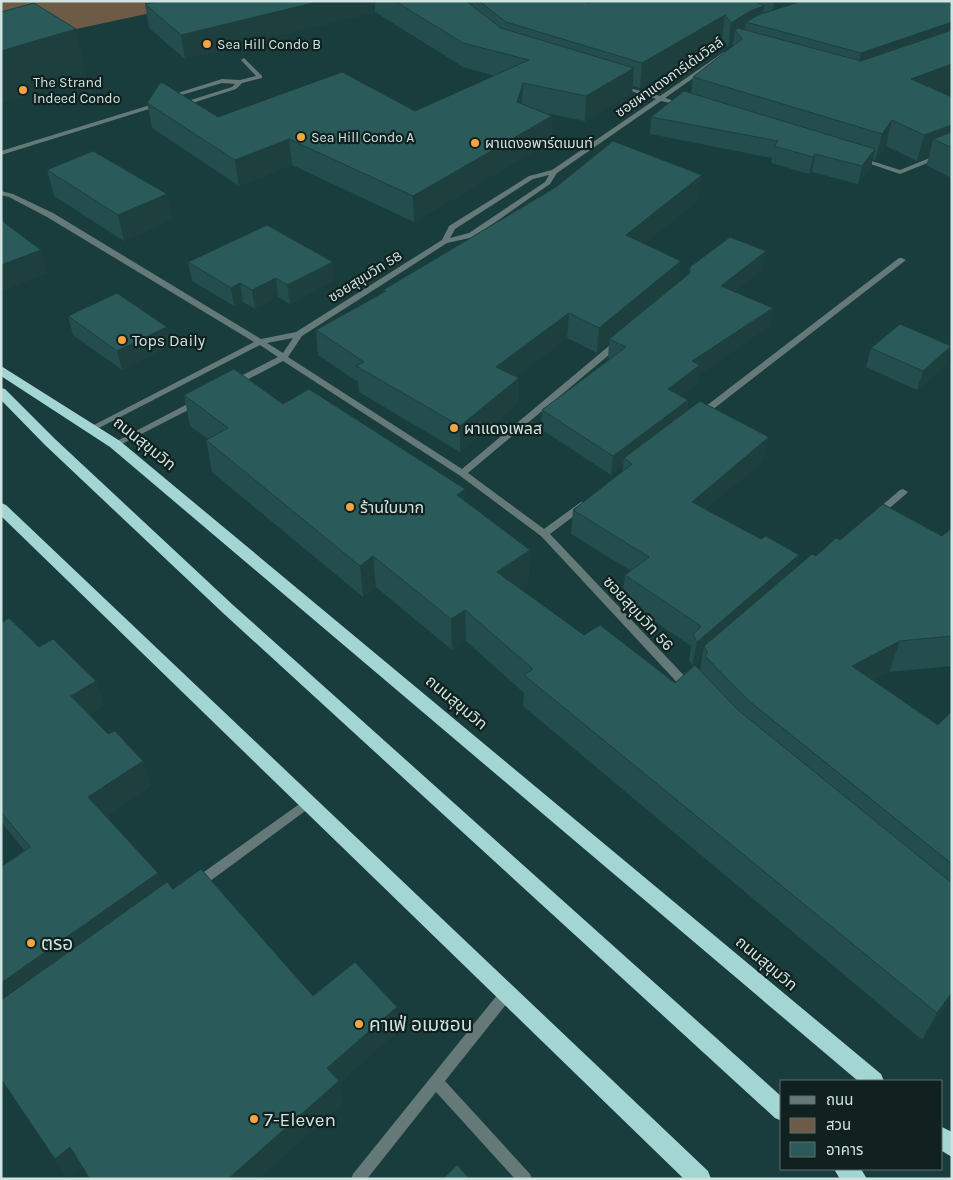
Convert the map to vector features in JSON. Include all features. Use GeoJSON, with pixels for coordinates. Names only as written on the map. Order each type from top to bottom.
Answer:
{"type":"FeatureCollection","features":[{"type":"Feature","properties":{"kind":"highway","name":"ถนนสุขุมวิท"},"geometry":{"type":"LineString","coordinates":[[1,370],[115,444],[873,1080]]}},
{"type":"Feature","properties":{"kind":"highway"},"geometry":{"type":"LineString","coordinates":[[1,392],[50,442],[165,550],[780,1109]]}},
{"type":"Feature","properties":{"kind":"highway"},"geometry":{"type":"LineString","coordinates":[[1,508],[700,1179]]}},
{"type":"Feature","properties":{"kind":"highway"},"geometry":{"type":"LineString","coordinates":[[846,1170],[856,1179]]}},
{"type":"Feature","properties":{"kind":"street","name":"ซอยผาแดงการ์เด้นวิลล์"},"geometry":{"type":"LineString","coordinates":[[445,241],[452,228],[531,177],[554,172],[732,48]]}},
{"type":"Feature","properties":{"kind":"street"},"geometry":{"type":"LineString","coordinates":[[160,104],[168,97],[222,80],[240,82],[260,77],[244,60]]}},
{"type":"Feature","properties":{"kind":"street"},"geometry":{"type":"LineString","coordinates":[[1,153],[160,104],[181,105],[234,88],[240,82]]}},
{"type":"Feature","properties":{"kind":"street"},"geometry":{"type":"LineString","coordinates":[[611,83],[690,108]]}},
{"type":"Feature","properties":{"kind":"street"},"geometry":{"type":"LineString","coordinates":[[853,157],[900,172],[952,151]]}},
{"type":"Feature","properties":{"kind":"street","name":"ซอยผาแดงการ์เด้นวิลล์"},"geometry":{"type":"LineString","coordinates":[[445,241],[471,235],[548,183],[554,172]]}},
{"type":"Feature","properties":{"kind":"street","name":"ซอยสุขุมวิท 56"},"geometry":{"type":"LineString","coordinates":[[1,193],[11,195],[50,215],[260,342],[462,473],[544,534],[687,679],[696,696]]}},
{"type":"Feature","properties":{"kind":"street","name":"ซอยสุขุมวิท 58"},"geometry":{"type":"LineString","coordinates":[[92,428],[260,342],[299,334],[445,241]]}},
{"type":"Feature","properties":{"kind":"street"},"geometry":{"type":"LineString","coordinates":[[692,421],[902,260]]}},
{"type":"Feature","properties":{"kind":"street"},"geometry":{"type":"LineString","coordinates":[[462,473],[630,333]]}},
{"type":"Feature","properties":{"kind":"street","name":"ซอยสุขุมวิท 58"},"geometry":{"type":"LineString","coordinates":[[284,358],[299,334]]}},
{"type":"Feature","properties":{"kind":"street"},"geometry":{"type":"LineString","coordinates":[[222,389],[284,358]]}},
{"type":"Feature","properties":{"kind":"street"},"geometry":{"type":"LineString","coordinates":[[115,444],[204,398]]}},
{"type":"Feature","properties":{"kind":"street"},"geometry":{"type":"LineString","coordinates":[[866,524],[903,492]]}},
{"type":"Feature","properties":{"kind":"street"},"geometry":{"type":"LineString","coordinates":[[544,534],[591,498]]}},
{"type":"Feature","properties":{"kind":"street"},"geometry":{"type":"LineString","coordinates":[[187,891],[308,803]]}},
{"type":"Feature","properties":{"kind":"street"},"geometry":{"type":"LineString","coordinates":[[358,1179],[507,993]]}},
{"type":"Feature","properties":{"kind":"street"},"geometry":{"type":"LineString","coordinates":[[436,1082],[525,1179]]}},
{"type":"Feature","properties":{"kind":"green space"},"geometry":{"type":"Polygon","coordinates":[[[1,1],[207,1],[1,45],[1,1]]]}},
{"type":"Feature","properties":{"kind":"building"},"geometry":{"type":"Polygon","coordinates":[[[158,1],[321,1],[181,35],[145,4],[158,1]]]}},
{"type":"Feature","properties":{"kind":"building"},"geometry":{"type":"Polygon","coordinates":[[[395,1],[466,1],[501,28],[634,68],[586,96],[523,83],[517,102],[552,116],[413,196],[289,139],[235,160],[147,103],[160,83],[163,83],[218,117],[342,72],[415,111],[529,60],[463,43],[395,1]]]}},
{"type":"Feature","properties":{"kind":"building"},"geometry":{"type":"Polygon","coordinates":[[[479,1],[582,1],[589,3],[595,1],[754,1],[764,6],[752,10],[731,23],[725,15],[642,63],[506,22],[479,1]]]}},
{"type":"Feature","properties":{"kind":"building"},"geometry":{"type":"Polygon","coordinates":[[[802,1],[952,1],[952,22],[861,53],[746,22],[758,15],[802,1]]]}},
{"type":"Feature","properties":{"kind":"building"},"geometry":{"type":"Polygon","coordinates":[[[34,3],[76,29],[1,51],[1,12],[34,3]]]}},
{"type":"Feature","properties":{"kind":"building"},"geometry":{"type":"Polygon","coordinates":[[[738,28],[861,61],[952,30],[952,64],[911,79],[952,97],[952,125],[924,135],[892,120],[882,134],[693,77],[742,39],[735,30],[738,28]]]}},
{"type":"Feature","properties":{"kind":"building"},"geometry":{"type":"Polygon","coordinates":[[[684,91],[875,149],[862,166],[815,154],[813,157],[774,146],[778,141],[651,117],[684,91]]]}},
{"type":"Feature","properties":{"kind":"building"},"geometry":{"type":"Polygon","coordinates":[[[952,132],[952,148],[933,139],[952,132]]]}},
{"type":"Feature","properties":{"kind":"building"},"geometry":{"type":"Polygon","coordinates":[[[613,141],[702,175],[626,235],[681,261],[599,328],[569,313],[496,367],[519,378],[460,426],[356,366],[364,362],[316,330],[386,291],[383,290],[556,187],[613,141]]]}},
{"type":"Feature","properties":{"kind":"building"},"geometry":{"type":"Polygon","coordinates":[[[93,151],[167,194],[118,215],[47,170],[93,151]]]}},
{"type":"Feature","properties":{"kind":"building"},"geometry":{"type":"Polygon","coordinates":[[[1,220],[41,250],[1,265],[1,220]]]}},
{"type":"Feature","properties":{"kind":"building"},"geometry":{"type":"Polygon","coordinates":[[[267,225],[333,262],[287,285],[276,278],[252,290],[240,283],[231,288],[188,262],[267,225]]]}},
{"type":"Feature","properties":{"kind":"building"},"geometry":{"type":"Polygon","coordinates":[[[730,237],[766,251],[721,286],[773,308],[692,361],[700,365],[668,389],[688,400],[613,456],[542,410],[626,347],[609,339],[690,273],[690,267],[730,237]]]}},
{"type":"Feature","properties":{"kind":"building"},"geometry":{"type":"Polygon","coordinates":[[[117,293],[167,327],[117,351],[68,316],[117,293]]]}},
{"type":"Feature","properties":{"kind":"building"},"geometry":{"type":"Polygon","coordinates":[[[900,324],[951,346],[923,371],[871,348],[900,324]]]}},
{"type":"Feature","properties":{"kind":"building"},"geometry":{"type":"Polygon","coordinates":[[[234,369],[283,404],[309,389],[465,489],[457,495],[530,550],[497,572],[584,635],[600,625],[675,683],[695,665],[738,710],[952,883],[952,992],[937,1013],[524,675],[533,669],[465,610],[451,619],[373,556],[360,566],[206,440],[228,428],[184,395],[234,369]]]}},
{"type":"Feature","properties":{"kind":"building"},"geometry":{"type":"Polygon","coordinates":[[[700,401],[769,437],[692,502],[761,539],[766,536],[799,555],[697,642],[693,635],[701,626],[625,575],[649,557],[573,510],[632,464],[624,458],[700,401]]]}},
{"type":"Feature","properties":{"kind":"building"},"geometry":{"type":"Polygon","coordinates":[[[883,504],[942,536],[952,528],[952,636],[900,641],[852,666],[938,725],[952,711],[952,864],[749,701],[705,656],[708,653],[704,646],[812,554],[816,556],[836,538],[840,540],[883,504]]]}},
{"type":"Feature","properties":{"kind":"building"},"geometry":{"type":"Polygon","coordinates":[[[9,618],[39,647],[53,639],[96,681],[71,696],[108,734],[115,731],[143,761],[88,797],[158,873],[1,983],[1,867],[30,847],[1,812],[1,623],[9,618]]]}},
{"type":"Feature","properties":{"kind":"building"},"geometry":{"type":"Polygon","coordinates":[[[201,869],[313,996],[355,962],[397,1007],[327,1068],[339,1081],[228,1179],[90,1179],[70,1147],[55,1159],[1,1079],[1,1000],[167,882],[173,889],[201,869]]]}},
{"type":"Feature","properties":{"kind":"building"},"geometry":{"type":"Polygon","coordinates":[[[457,1165],[470,1179],[443,1179],[457,1165]]]}},
{"type":"Feature","properties":{"kind":"place","name":"Sea Hill Condo B"},"geometry":{"type":"Point","coordinates":[207,44]}},
{"type":"Feature","properties":{"kind":"place","name":"The Strand Indeed Condo"},"geometry":{"type":"Point","coordinates":[23,90]}},
{"type":"Feature","properties":{"kind":"place","name":"Sea Hill Condo A"},"geometry":{"type":"Point","coordinates":[301,137]}},
{"type":"Feature","properties":{"kind":"place","name":"ผาแดงอพาร์ตเมนท์"},"geometry":{"type":"Point","coordinates":[475,143]}},
{"type":"Feature","properties":{"kind":"place","name":"Tops Daily"},"geometry":{"type":"Point","coordinates":[122,340]}},
{"type":"Feature","properties":{"kind":"place","name":"ผาแดงเพลส"},"geometry":{"type":"Point","coordinates":[454,428]}},
{"type":"Feature","properties":{"kind":"place","name":"ร้านใบมาก"},"geometry":{"type":"Point","coordinates":[350,507]}},
{"type":"Feature","properties":{"kind":"place","name":"ตรอ"},"geometry":{"type":"Point","coordinates":[31,943]}},
{"type":"Feature","properties":{"kind":"place","name":"คาเฟ่ อเมซอน"},"geometry":{"type":"Point","coordinates":[359,1024]}},
{"type":"Feature","properties":{"kind":"place","name":"7-Eleven"},"geometry":{"type":"Point","coordinates":[254,1119]}}]}
